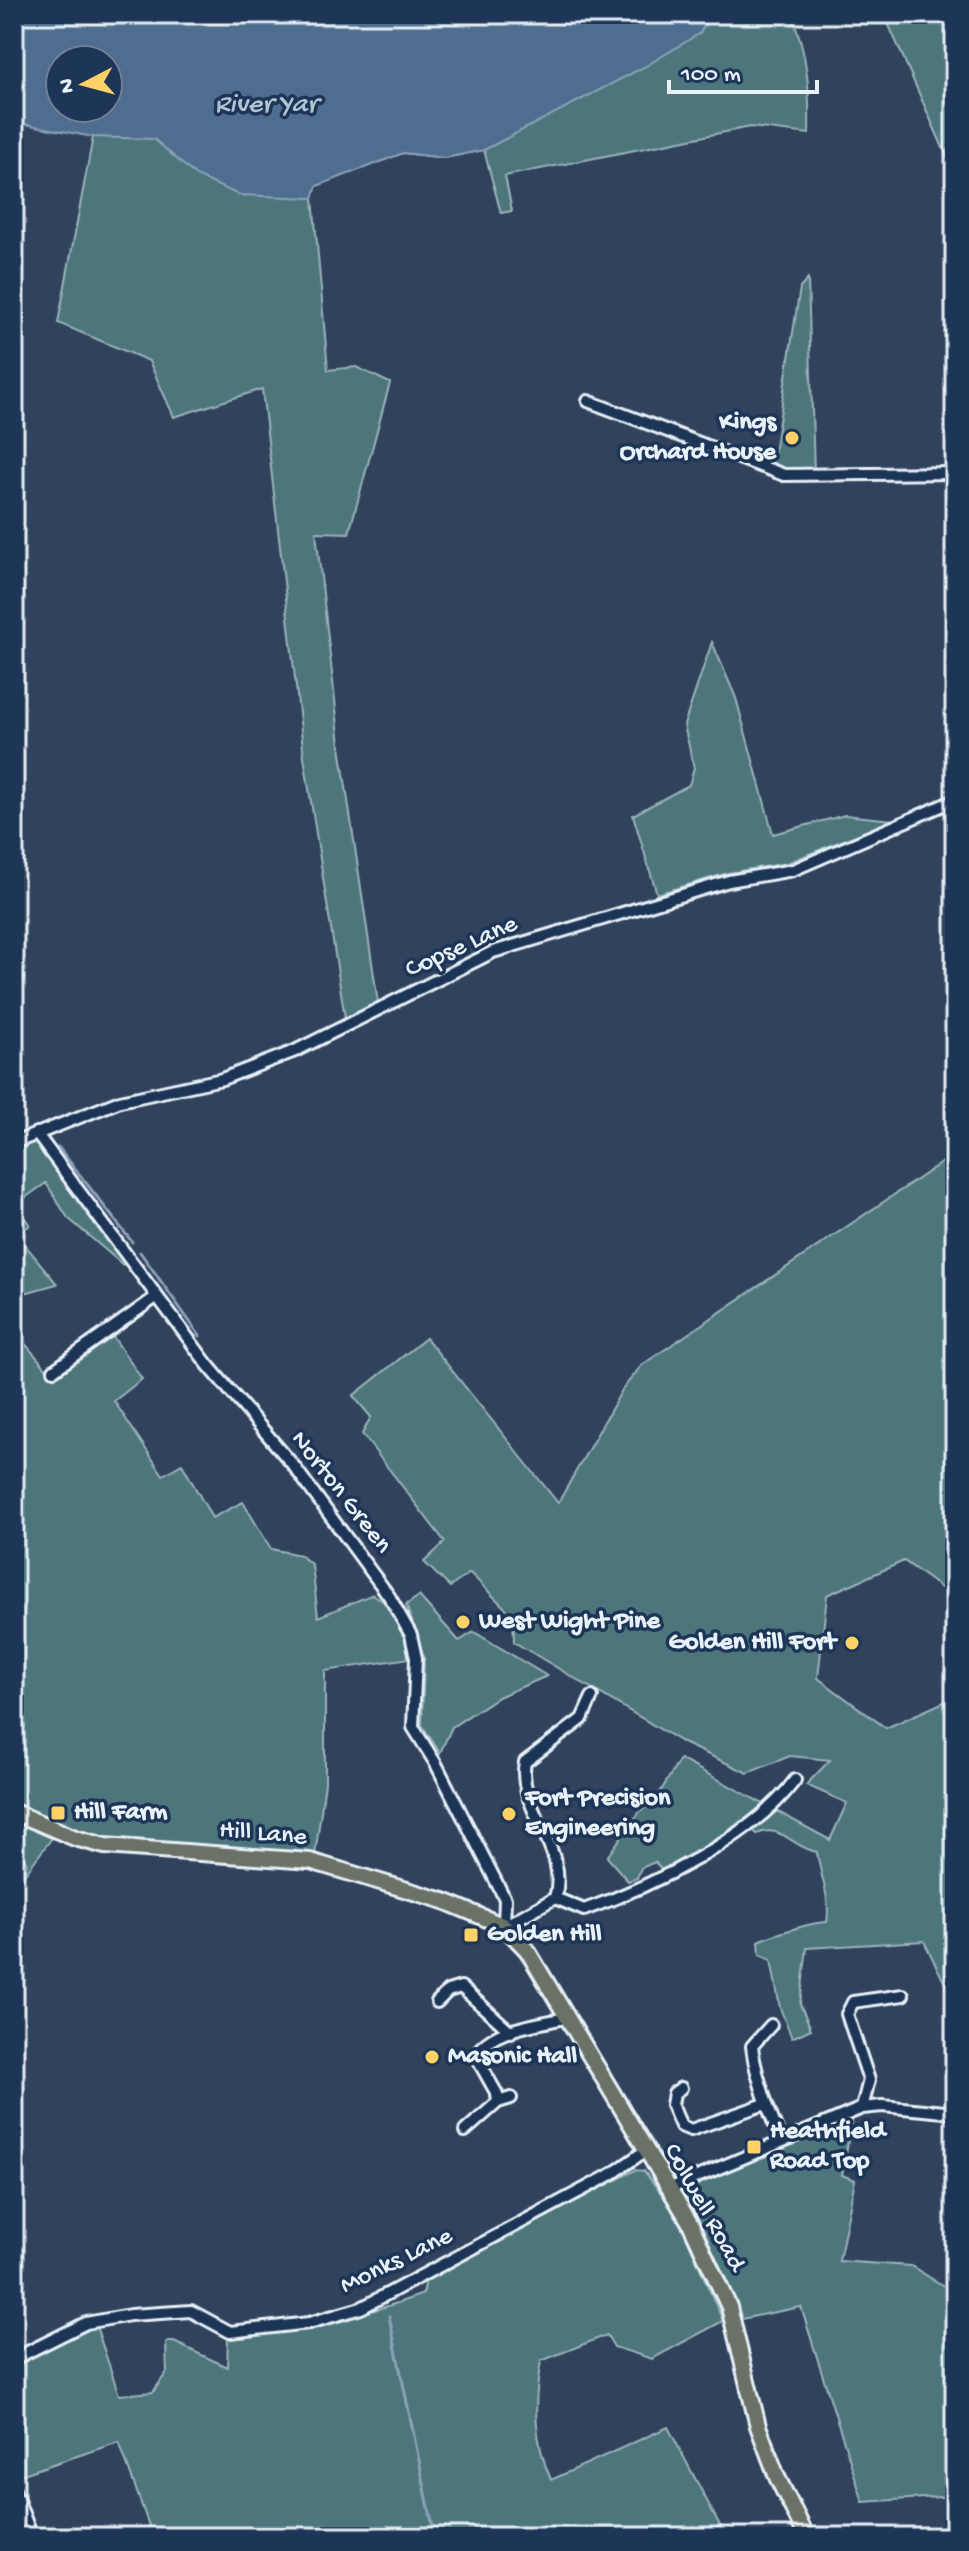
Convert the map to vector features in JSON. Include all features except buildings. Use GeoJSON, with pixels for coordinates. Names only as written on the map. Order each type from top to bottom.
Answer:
{"type":"FeatureCollection","features":[{"type":"Feature","properties":{"kind":"main road","name":"Hill Lane"},"geometry":{"type":"LineString","coordinates":[[14,1812],[75,1838],[105,1846],[310,1861],[444,1901],[504,1926]]}},
{"type":"Feature","properties":{"kind":"main road","name":"Colwell Road"},"geometry":{"type":"LineString","coordinates":[[504,1926],[527,1950],[645,2151],[671,2188],[729,2307],[758,2426],[777,2477],[807,2537]]}},
{"type":"Feature","properties":{"kind":"street"},"geometry":{"type":"LineString","coordinates":[[588,401],[784,475],[955,473]]}},
{"type":"Feature","properties":{"kind":"street","name":"Copse Lane"},"geometry":{"type":"LineString","coordinates":[[14,1143],[120,1101],[222,1079],[295,1051],[493,952],[729,881],[793,870],[955,800]]}},
{"type":"Feature","properties":{"kind":"street","name":"Norton Green"},"geometry":{"type":"LineString","coordinates":[[36,1133],[156,1297],[208,1365],[293,1465],[389,1596],[411,1635],[416,1658],[413,1727],[436,1764],[505,1899],[504,1926]]}},
{"type":"Feature","properties":{"kind":"street"},"geometry":{"type":"LineString","coordinates":[[54,1370],[156,1297]]}},
{"type":"Feature","properties":{"kind":"street"},"geometry":{"type":"LineString","coordinates":[[504,1926],[555,1898],[559,1886],[557,1864],[522,1780],[525,1762],[582,1719],[592,1697]]}},
{"type":"Feature","properties":{"kind":"street"},"geometry":{"type":"LineString","coordinates":[[555,1898],[584,1910],[680,1870],[781,1799],[795,1780]]}},
{"type":"Feature","properties":{"kind":"street"},"geometry":{"type":"LineString","coordinates":[[437,2002],[448,1991],[461,1987],[511,2032]]}},
{"type":"Feature","properties":{"kind":"street"},"geometry":{"type":"LineString","coordinates":[[862,2108],[869,2080],[847,2014],[853,2002],[903,1995]]}},
{"type":"Feature","properties":{"kind":"street"},"geometry":{"type":"LineString","coordinates":[[498,2102],[475,2055],[483,2043],[565,2018]]}},
{"type":"Feature","properties":{"kind":"street"},"geometry":{"type":"LineString","coordinates":[[771,2025],[747,2046],[765,2090],[765,2104],[781,2141]]}},
{"type":"Feature","properties":{"kind":"street"},"geometry":{"type":"LineString","coordinates":[[681,2088],[674,2093],[672,2105],[681,2126],[691,2130],[765,2104]]}},
{"type":"Feature","properties":{"kind":"street"},"geometry":{"type":"LineString","coordinates":[[465,2131],[498,2102],[511,2098]]}},
{"type":"Feature","properties":{"kind":"street"},"geometry":{"type":"LineString","coordinates":[[671,2188],[862,2108],[882,2106],[955,2113]]}},
{"type":"Feature","properties":{"kind":"street","name":"Monks Lane"},"geometry":{"type":"LineString","coordinates":[[14,2359],[86,2323],[130,2315],[191,2311],[230,2332],[309,2323],[361,2308],[612,2174],[645,2151]]}},
{"type":"Feature","properties":{"kind":"street"},"geometry":{"type":"LineString","coordinates":[[14,2490],[32,2537]]}},
{"type":"Feature","properties":{"kind":"green space"},"geometry":{"type":"Polygon","coordinates":[[[664,14],[791,14],[801,43],[807,73],[809,134],[750,127],[505,176],[512,211],[501,213],[484,150],[445,158],[403,153],[316,186],[313,198],[328,370],[356,367],[390,383],[349,533],[316,532],[341,753],[378,1003],[345,1018],[304,757],[262,389],[174,417],[149,361],[58,323],[93,137],[110,124],[124,124],[124,120],[664,14]]]}},
{"type":"Feature","properties":{"kind":"green space"},"geometry":{"type":"Polygon","coordinates":[[[884,14],[946,14],[955,41],[955,111],[950,114],[955,130],[955,175],[884,14]]]}},
{"type":"Feature","properties":{"kind":"green space"},"geometry":{"type":"Polygon","coordinates":[[[808,279],[814,473],[772,466],[800,288],[808,279]]]}},
{"type":"Feature","properties":{"kind":"green space"},"geometry":{"type":"Polygon","coordinates":[[[712,642],[736,698],[773,834],[845,815],[893,820],[787,863],[728,873],[657,894],[633,815],[689,785],[694,768],[684,725],[712,642]]]}},
{"type":"Feature","properties":{"kind":"green space"},"geometry":{"type":"Polygon","coordinates":[[[40,1138],[130,1260],[123,1265],[68,1218],[46,1183],[15,1205],[30,1225],[17,1235],[57,1284],[14,1296],[14,1150],[40,1138]]]}},
{"type":"Feature","properties":{"kind":"green space"},"geometry":{"type":"Polygon","coordinates":[[[955,1146],[955,1598],[904,1561],[827,1595],[818,1678],[886,1728],[955,1697],[955,2004],[924,1941],[807,1948],[800,2004],[811,2029],[792,2038],[780,2008],[771,1960],[760,1955],[759,1941],[792,1929],[827,1922],[826,1896],[817,1852],[780,1834],[765,1831],[757,1834],[742,1820],[710,1845],[663,1872],[655,1862],[641,1868],[637,1878],[628,1881],[607,1857],[641,1810],[653,1804],[680,1759],[830,1840],[847,1803],[806,1785],[830,1760],[790,1756],[748,1773],[685,1744],[514,1642],[513,1616],[470,1573],[450,1587],[424,1562],[445,1542],[362,1434],[371,1417],[353,1396],[426,1338],[558,1503],[622,1390],[642,1365],[944,1161],[955,1146]]]}},
{"type":"Feature","properties":{"kind":"green space"},"geometry":{"type":"Polygon","coordinates":[[[14,1331],[52,1375],[109,1331],[142,1379],[114,1401],[163,1475],[182,1464],[212,1518],[243,1502],[271,1549],[300,1555],[312,1565],[318,1617],[373,1594],[388,1606],[398,1622],[410,1658],[325,1671],[325,1783],[315,1855],[107,1838],[77,1832],[14,1805],[14,1331]]]}},
{"type":"Feature","properties":{"kind":"green space"},"geometry":{"type":"Polygon","coordinates":[[[419,1596],[459,1641],[474,1632],[547,1676],[496,1698],[452,1727],[440,1753],[422,1725],[424,1657],[406,1605],[419,1596]]]}},
{"type":"Feature","properties":{"kind":"green space"},"geometry":{"type":"Polygon","coordinates":[[[14,1816],[55,1834],[14,1888],[14,1872],[25,1869],[27,1863],[14,1844],[14,1816]]]}},
{"type":"Feature","properties":{"kind":"green space"},"geometry":{"type":"Polygon","coordinates":[[[852,2120],[842,2175],[855,2180],[839,2261],[911,2266],[955,2293],[955,2496],[863,2502],[801,2307],[741,2319],[693,2218],[671,2188],[710,2172],[708,2180],[852,2120]]]}},
{"type":"Feature","properties":{"kind":"green space"},"geometry":{"type":"Polygon","coordinates":[[[635,2170],[644,2171],[676,2213],[723,2321],[652,2359],[614,2347],[607,2335],[541,2361],[536,2407],[541,2451],[551,2480],[668,2427],[726,2537],[153,2537],[119,2442],[14,2477],[14,2364],[96,2326],[119,2395],[153,2392],[167,2372],[166,2342],[174,2342],[227,2367],[228,2338],[327,2322],[423,2294],[426,2280],[635,2170]]]}},
{"type":"Feature","properties":{"kind":"water","name":"River Yar"},"geometry":{"type":"Polygon","coordinates":[[[14,14],[711,14],[700,33],[646,66],[484,150],[445,158],[403,153],[317,186],[313,198],[239,195],[196,176],[154,139],[93,137],[14,122],[14,14]]]}},
{"type":"Feature","properties":{"kind":"waterway"},"geometry":{"type":"LineString","coordinates":[[58,1147],[132,1242]]}},
{"type":"Feature","properties":{"kind":"waterway"},"geometry":{"type":"LineString","coordinates":[[140,1252],[200,1336]]}},
{"type":"Feature","properties":{"kind":"waterway"},"geometry":{"type":"LineString","coordinates":[[389,2316],[435,2537]]}},
{"type":"Feature","properties":{"kind":"place","name":"Kings Orchard House"},"geometry":{"type":"Point","coordinates":[792,438]}},
{"type":"Feature","properties":{"kind":"place","name":"West Wight Pine"},"geometry":{"type":"Point","coordinates":[463,1622]}},
{"type":"Feature","properties":{"kind":"place","name":"Golden Hill Fort"},"geometry":{"type":"Point","coordinates":[852,1643]}},
{"type":"Feature","properties":{"kind":"place","name":"Hill Farm"},"geometry":{"type":"Point","coordinates":[58,1813]}},
{"type":"Feature","properties":{"kind":"place","name":"Fort Precision Engineering"},"geometry":{"type":"Point","coordinates":[509,1814]}},
{"type":"Feature","properties":{"kind":"place","name":"Golden Hill"},"geometry":{"type":"Point","coordinates":[471,1935]}},
{"type":"Feature","properties":{"kind":"place","name":"Masonic Hall"},"geometry":{"type":"Point","coordinates":[432,2057]}},
{"type":"Feature","properties":{"kind":"place","name":"Heathfield Road Top"},"geometry":{"type":"Point","coordinates":[754,2147]}}]}
